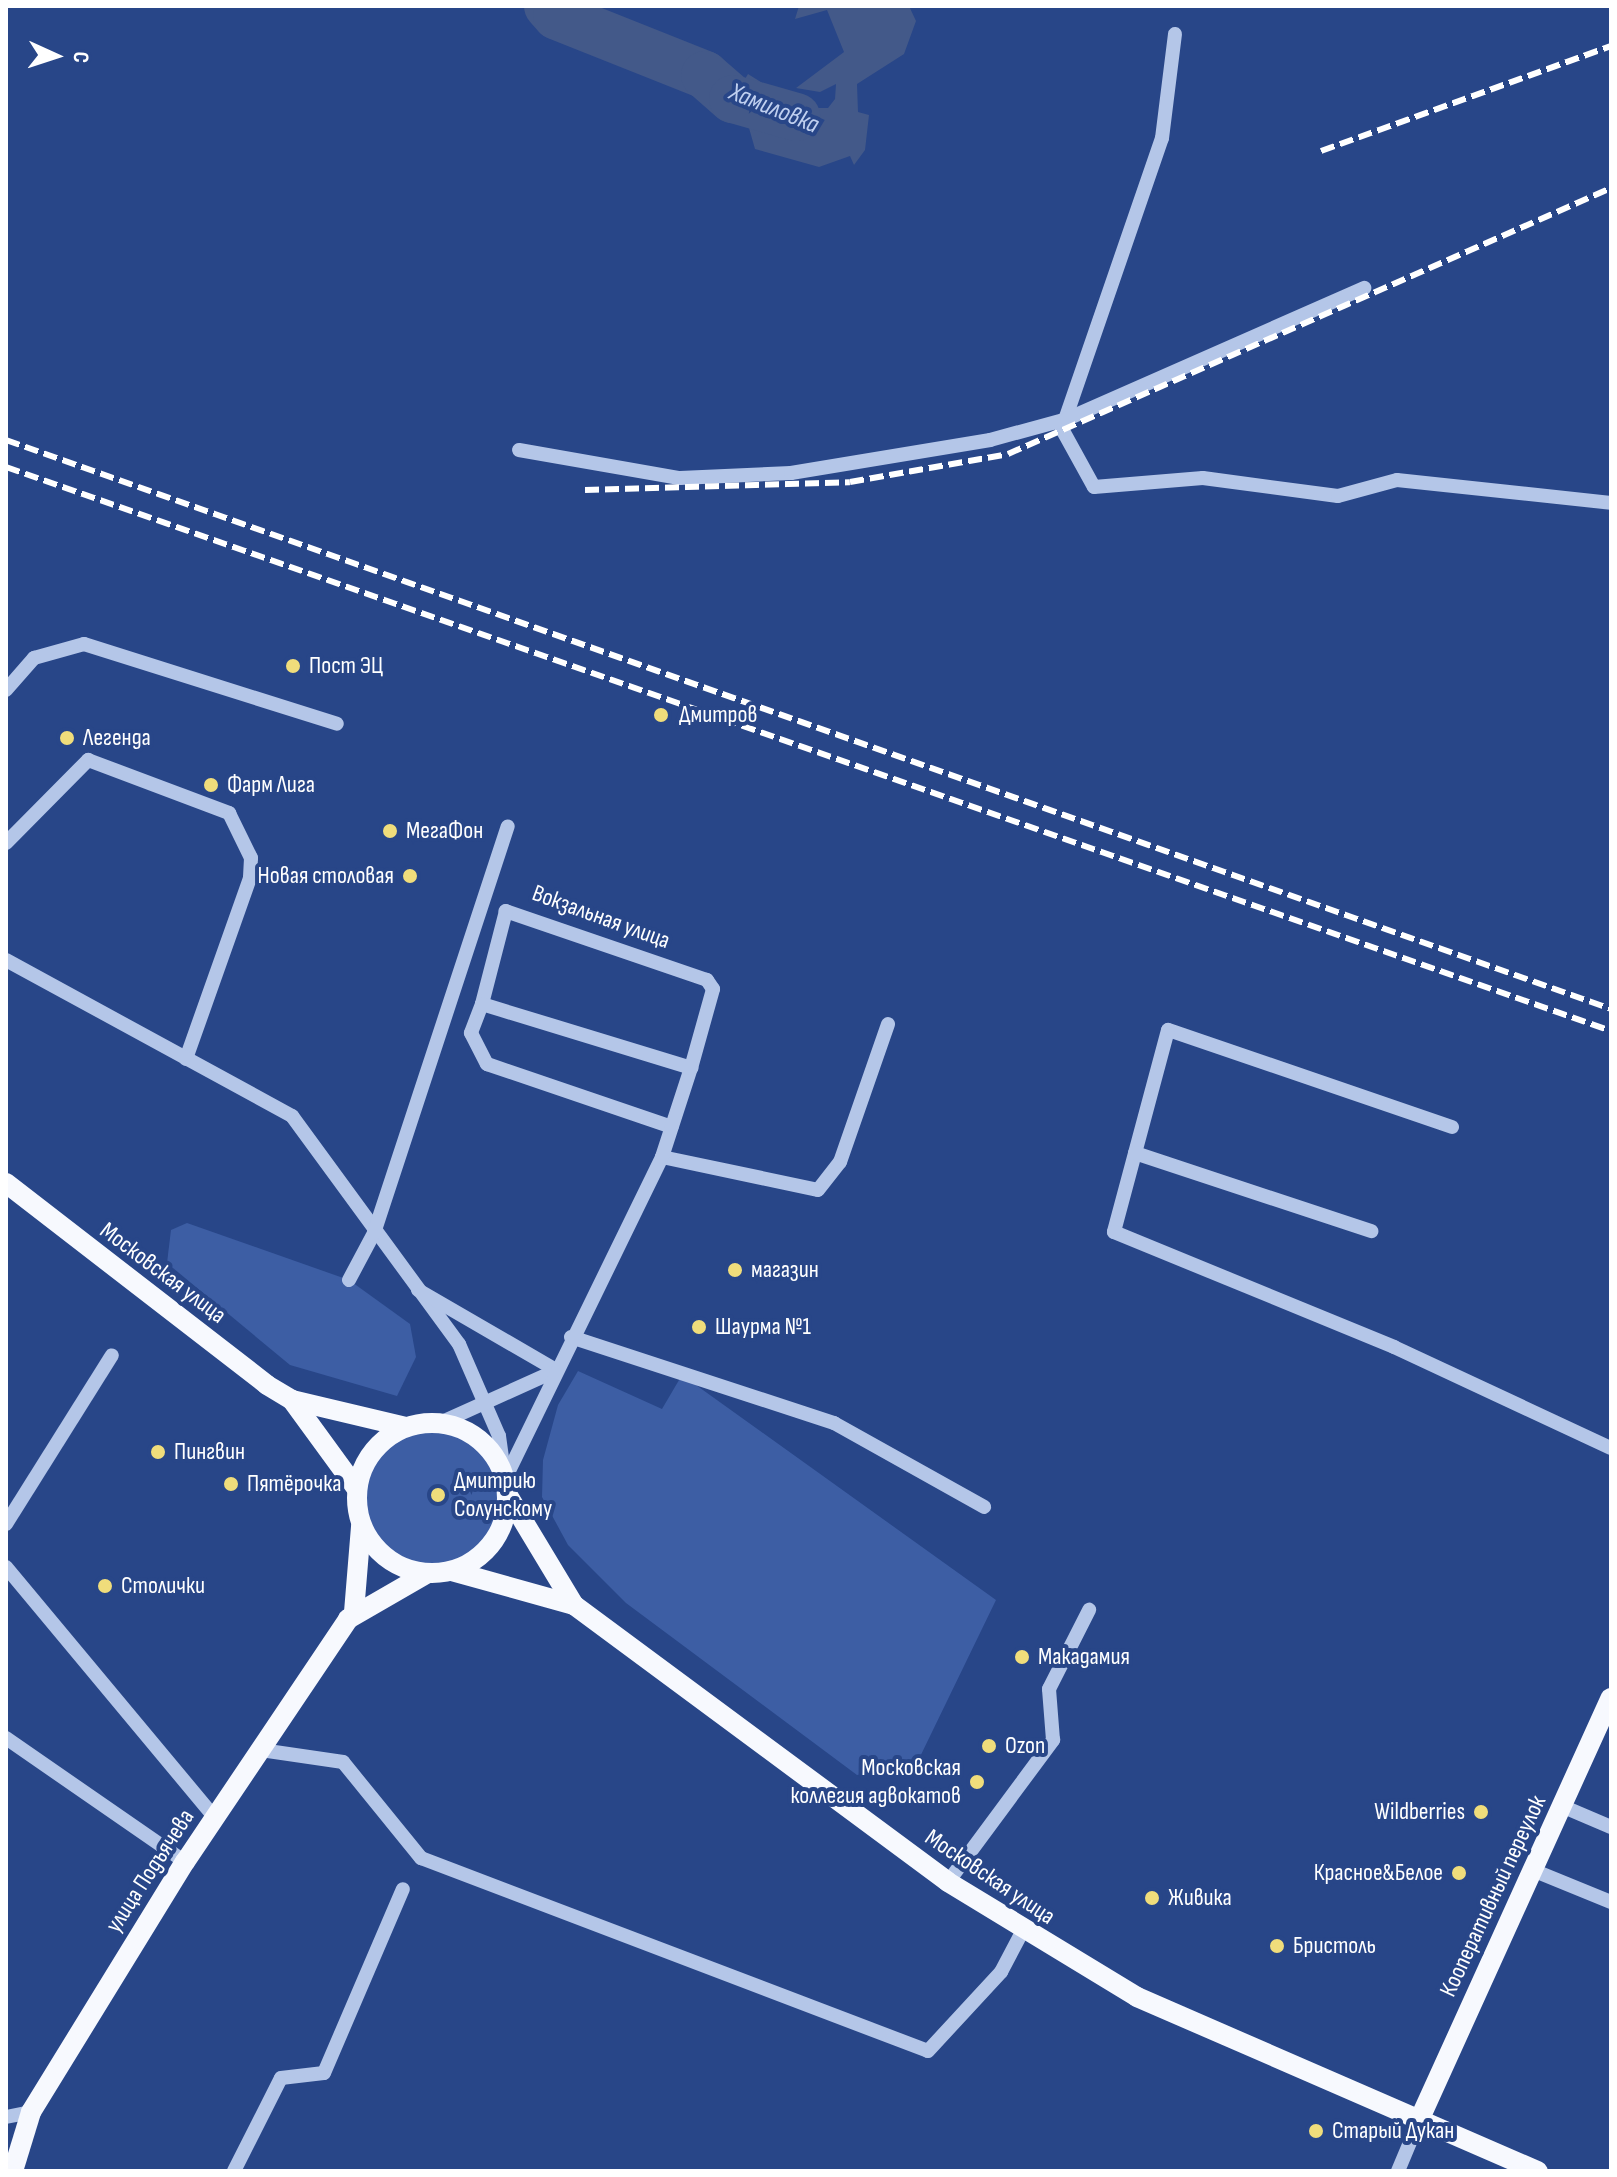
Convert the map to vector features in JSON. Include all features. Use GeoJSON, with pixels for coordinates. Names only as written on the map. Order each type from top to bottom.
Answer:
{"type":"FeatureCollection","features":[{"type":"Feature","properties":{"kind":"main road","name":"Московская улица"},"geometry":{"type":"LineString","coordinates":[[6,1183],[292,1400],[357,1489]]}},
{"type":"Feature","properties":{"kind":"main road","name":"Московская улица"},"geometry":{"type":"LineString","coordinates":[[292,1400],[406,1427],[440,1423],[481,1440],[574,1605]]}},
{"type":"Feature","properties":{"kind":"main road","name":"Московская улица"},"geometry":{"type":"LineString","coordinates":[[406,1427],[375,1448],[357,1489],[361,1526],[386,1559],[426,1574],[452,1571],[574,1605],[948,1882],[1022,1932],[1137,1997],[1421,2116],[1538,2171]]}},
{"type":"Feature","properties":{"kind":"main road","name":"Московская улица"},"geometry":{"type":"LineString","coordinates":[[452,1571],[488,1549],[501,1528],[506,1486]]}},
{"type":"Feature","properties":{"kind":"main road","name":"улица Подъячева"},"geometry":{"type":"LineString","coordinates":[[354,1612],[361,1526]]}},
{"type":"Feature","properties":{"kind":"main road","name":"улица Подъячева"},"geometry":{"type":"LineString","coordinates":[[13,2171],[31,2112],[185,1862],[354,1612],[426,1574]]}},
{"type":"Feature","properties":{"kind":"main road","name":"Кооперативный переулок"},"geometry":{"type":"LineString","coordinates":[[1421,2116],[1535,1871],[1611,1698]]}},
{"type":"Feature","properties":{"kind":"street"},"geometry":{"type":"LineString","coordinates":[[1175,34],[1162,138],[1062,429],[1094,487],[1203,478],[1338,496],[1397,480],[1611,503]]}},
{"type":"Feature","properties":{"kind":"street"},"geometry":{"type":"LineString","coordinates":[[519,450],[680,478],[791,473],[990,440],[1067,419],[1364,288]]}},
{"type":"Feature","properties":{"kind":"street"},"geometry":{"type":"LineString","coordinates":[[6,690],[34,658],[84,644],[337,724]]}},
{"type":"Feature","properties":{"kind":"street"},"geometry":{"type":"LineString","coordinates":[[6,843],[88,760],[229,813],[251,858],[250,878],[186,1059]]}},
{"type":"Feature","properties":{"kind":"street"},"geometry":{"type":"LineString","coordinates":[[349,1280],[374,1233],[508,826]]}},
{"type":"Feature","properties":{"kind":"street","name":"Вокзальная улица"},"geometry":{"type":"LineString","coordinates":[[482,1004],[512,908],[712,983],[691,1068],[662,1157],[571,1337],[506,1486]]}},
{"type":"Feature","properties":{"kind":"street"},"geometry":{"type":"LineString","coordinates":[[6,960],[292,1116],[412,1286],[459,1344],[487,1405],[506,1486]]}},
{"type":"Feature","properties":{"kind":"street"},"geometry":{"type":"LineString","coordinates":[[672,1127],[487,1064],[471,1033],[482,1004],[691,1068]]}},
{"type":"Feature","properties":{"kind":"street"},"geometry":{"type":"LineString","coordinates":[[662,1157],[818,1190],[840,1162],[888,1024]]}},
{"type":"Feature","properties":{"kind":"street"},"geometry":{"type":"LineString","coordinates":[[1452,1127],[1168,1030],[1114,1232],[1394,1347],[1611,1448]]}},
{"type":"Feature","properties":{"kind":"street"},"geometry":{"type":"LineString","coordinates":[[1135,1153],[1371,1231]]}},
{"type":"Feature","properties":{"kind":"street"},"geometry":{"type":"LineString","coordinates":[[412,1286],[556,1370]]}},
{"type":"Feature","properties":{"kind":"street"},"geometry":{"type":"LineString","coordinates":[[571,1337],[834,1423],[984,1507]]}},
{"type":"Feature","properties":{"kind":"street"},"geometry":{"type":"LineString","coordinates":[[6,1524],[55,1437],[112,1355]]}},
{"type":"Feature","properties":{"kind":"street"},"geometry":{"type":"LineString","coordinates":[[440,1423],[487,1405],[556,1370]]}},
{"type":"Feature","properties":{"kind":"street"},"geometry":{"type":"LineString","coordinates":[[6,1567],[215,1818]]}},
{"type":"Feature","properties":{"kind":"street"},"geometry":{"type":"LineString","coordinates":[[948,1882],[1053,1740],[1049,1689],[1089,1610]]}},
{"type":"Feature","properties":{"kind":"street"},"geometry":{"type":"LineString","coordinates":[[6,1738],[185,1862]]}},
{"type":"Feature","properties":{"kind":"street"},"geometry":{"type":"LineString","coordinates":[[261,1750],[343,1762],[421,1858],[928,2051],[1001,1972],[1022,1932]]}},
{"type":"Feature","properties":{"kind":"street"},"geometry":{"type":"LineString","coordinates":[[1564,1807],[1611,1827]]}},
{"type":"Feature","properties":{"kind":"street"},"geometry":{"type":"LineString","coordinates":[[1535,1871],[1611,1902]]}},
{"type":"Feature","properties":{"kind":"street"},"geometry":{"type":"LineString","coordinates":[[234,2171],[281,2078],[324,2073],[403,1889]]}},
{"type":"Feature","properties":{"kind":"street"},"geometry":{"type":"LineString","coordinates":[[6,2117],[31,2112]]}},
{"type":"Feature","properties":{"kind":"street"},"geometry":{"type":"LineString","coordinates":[[1398,2171],[1421,2116]]}},
{"type":"Feature","properties":{"kind":"shaded area"},"geometry":{"type":"Polygon","coordinates":[[[187,1223],[349,1280],[410,1324],[416,1357],[397,1396],[290,1365],[167,1263],[171,1230],[187,1223]]]}},
{"type":"Feature","properties":{"kind":"shaded area"},"geometry":{"type":"Polygon","coordinates":[[[578,1371],[662,1409],[682,1375],[996,1600],[916,1765],[857,1775],[626,1603],[568,1545],[542,1497],[543,1460],[558,1405],[578,1371]]]}},
{"type":"Feature","properties":{"kind":"shaded area"},"geometry":{"type":"Polygon","coordinates":[[[432,1432],[457,1437],[479,1451],[493,1473],[498,1498],[493,1523],[479,1545],[457,1559],[432,1564],[407,1559],[385,1545],[371,1523],[366,1498],[371,1473],[385,1451],[407,1437],[432,1432]]]}},
{"type":"Feature","properties":{"kind":"water"},"geometry":{"type":"Polygon","coordinates":[[[799,6],[909,6],[916,21],[904,54],[857,84],[858,112],[869,115],[865,150],[854,165],[850,156],[819,167],[755,149],[743,107],[733,99],[748,74],[802,108],[828,108],[835,99],[836,84],[820,92],[796,88],[844,52],[827,10],[795,19],[799,6]]]}},
{"type":"Feature","properties":{"kind":"waterway","name":"Хамиловка"},"geometry":{"type":"LineString","coordinates":[[548,6],[557,16],[705,75],[733,99],[796,117]]}},
{"type":"Feature","properties":{"kind":"railway"},"geometry":{"type":"LineString","coordinates":[[1321,151],[1611,46]]}},
{"type":"Feature","properties":{"kind":"railway"},"geometry":{"type":"LineString","coordinates":[[585,490],[850,482],[1008,454],[1611,188]]}},
{"type":"Feature","properties":{"kind":"railway"},"geometry":{"type":"LineString","coordinates":[[6,440],[1611,1009]]}},
{"type":"Feature","properties":{"kind":"railway"},"geometry":{"type":"LineString","coordinates":[[6,467],[1611,1031]]}},
{"type":"Feature","properties":{"kind":"place","name":"Пост ЭЦ"},"geometry":{"type":"Point","coordinates":[293,666]}},
{"type":"Feature","properties":{"kind":"place","name":"Дмитров"},"geometry":{"type":"Point","coordinates":[661,715]}},
{"type":"Feature","properties":{"kind":"place","name":"Легенда"},"geometry":{"type":"Point","coordinates":[67,738]}},
{"type":"Feature","properties":{"kind":"place","name":"Фарм Лига"},"geometry":{"type":"Point","coordinates":[211,785]}},
{"type":"Feature","properties":{"kind":"place","name":"МегаФон"},"geometry":{"type":"Point","coordinates":[390,831]}},
{"type":"Feature","properties":{"kind":"place","name":"Новая столовая"},"geometry":{"type":"Point","coordinates":[410,876]}},
{"type":"Feature","properties":{"kind":"place","name":"магазин"},"geometry":{"type":"Point","coordinates":[735,1270]}},
{"type":"Feature","properties":{"kind":"place","name":"Шаурма №1"},"geometry":{"type":"Point","coordinates":[699,1327]}},
{"type":"Feature","properties":{"kind":"place","name":"Пингвин"},"geometry":{"type":"Point","coordinates":[158,1452]}},
{"type":"Feature","properties":{"kind":"place","name":"Пятёрочка"},"geometry":{"type":"Point","coordinates":[231,1484]}},
{"type":"Feature","properties":{"kind":"place","name":"Дмитрию Солунскому"},"geometry":{"type":"Point","coordinates":[438,1495]}},
{"type":"Feature","properties":{"kind":"place","name":"Столички"},"geometry":{"type":"Point","coordinates":[105,1586]}},
{"type":"Feature","properties":{"kind":"place","name":"Макадамия"},"geometry":{"type":"Point","coordinates":[1022,1657]}},
{"type":"Feature","properties":{"kind":"place","name":"Ozon"},"geometry":{"type":"Point","coordinates":[989,1746]}},
{"type":"Feature","properties":{"kind":"place","name":"Московская коллегия адвокатов"},"geometry":{"type":"Point","coordinates":[977,1782]}},
{"type":"Feature","properties":{"kind":"place","name":"Wildberries"},"geometry":{"type":"Point","coordinates":[1481,1812]}},
{"type":"Feature","properties":{"kind":"place","name":"Красное&Белое"},"geometry":{"type":"Point","coordinates":[1459,1873]}},
{"type":"Feature","properties":{"kind":"place","name":"Живика"},"geometry":{"type":"Point","coordinates":[1152,1898]}},
{"type":"Feature","properties":{"kind":"place","name":"Бристоль"},"geometry":{"type":"Point","coordinates":[1277,1946]}},
{"type":"Feature","properties":{"kind":"place","name":"Старый Дукан"},"geometry":{"type":"Point","coordinates":[1316,2131]}}]}
